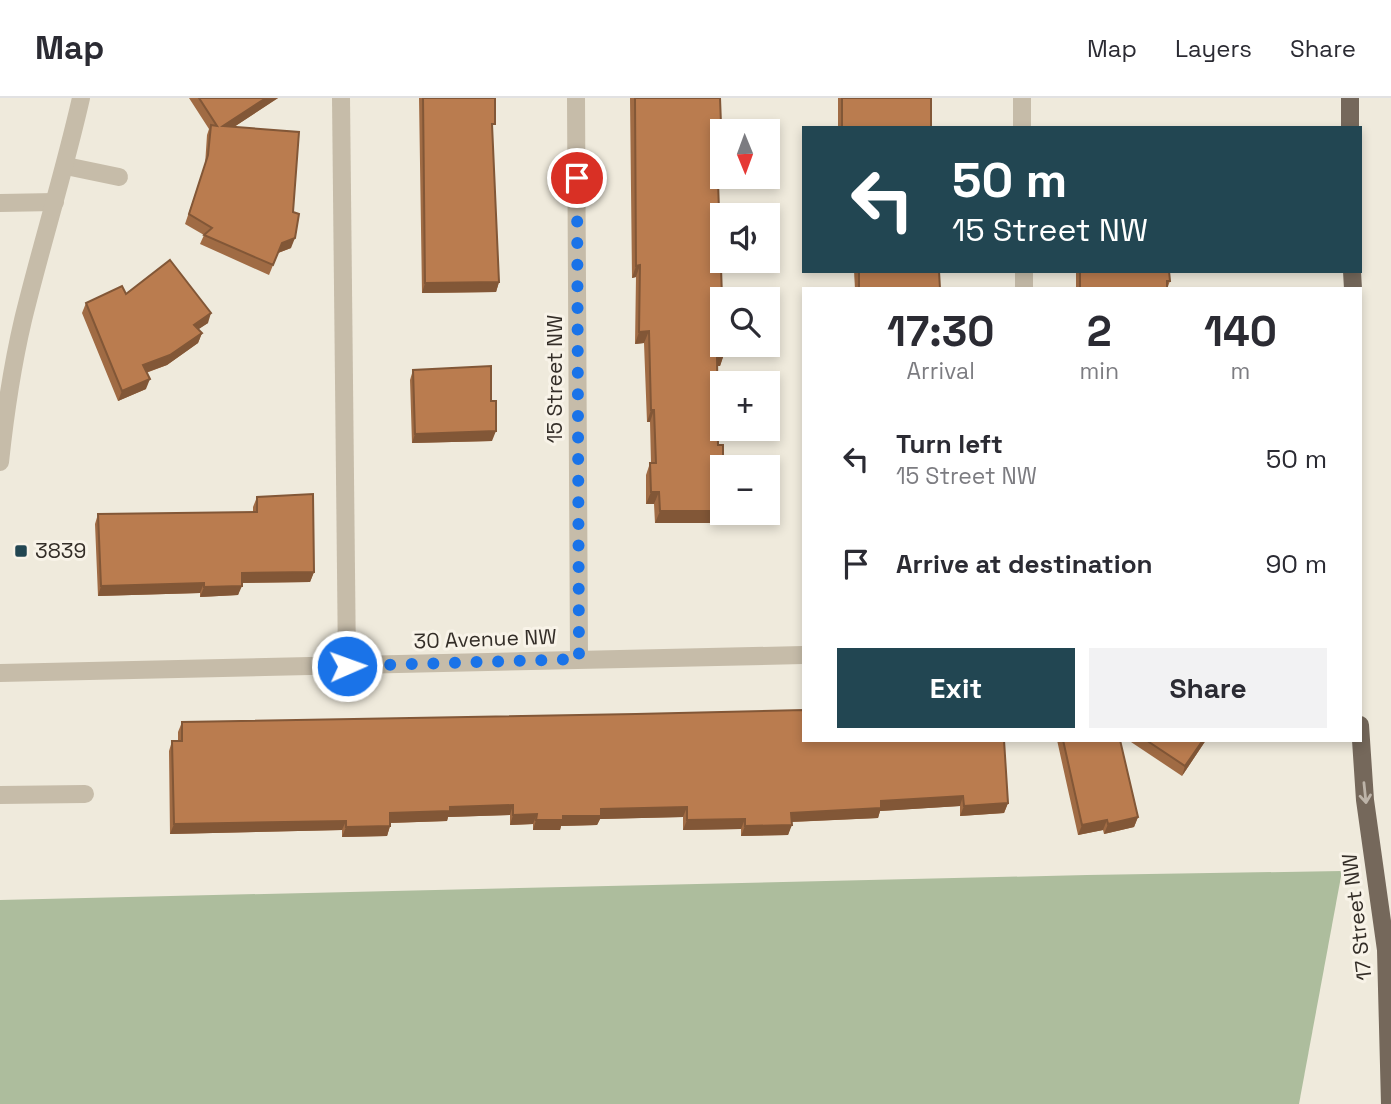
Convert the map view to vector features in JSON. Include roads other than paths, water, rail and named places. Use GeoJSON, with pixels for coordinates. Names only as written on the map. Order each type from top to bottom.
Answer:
{"type":"FeatureCollection","features":[{"type":"Feature","properties":{"kind":"main road"},"geometry":{"type":"LineString","coordinates":[[1350,98],[1350,126]]}},
{"type":"Feature","properties":{"kind":"main road","name":"17 Street NW"},"geometry":{"type":"LineString","coordinates":[[1361,742],[1365,800],[1386,950],[1390,1104]]}},
{"type":"Feature","properties":{"kind":"street"},"geometry":{"type":"LineString","coordinates":[[0,462],[2,433],[23,320],[66,166],[81,98]]}},
{"type":"Feature","properties":{"kind":"street"},"geometry":{"type":"LineString","coordinates":[[341,98],[347,666]]}},
{"type":"Feature","properties":{"kind":"street","name":"15 Street NW"},"geometry":{"type":"LineString","coordinates":[[576,98],[579,659]]}},
{"type":"Feature","properties":{"kind":"street"},"geometry":{"type":"LineString","coordinates":[[1022,98],[1022,126]]}},
{"type":"Feature","properties":{"kind":"street"},"geometry":{"type":"LineString","coordinates":[[66,166],[119,177]]}},
{"type":"Feature","properties":{"kind":"street"},"geometry":{"type":"LineString","coordinates":[[0,203],[55,202]]}},
{"type":"Feature","properties":{"kind":"street","name":"30 Avenue NW"},"geometry":{"type":"LineString","coordinates":[[0,673],[802,654]]}},
{"type":"Feature","properties":{"kind":"street"},"geometry":{"type":"LineString","coordinates":[[0,795],[85,794]]}},
{"type":"Feature","properties":{"kind":"place","name":"3839"},"geometry":{"type":"Point","coordinates":[21,551]}}]}
